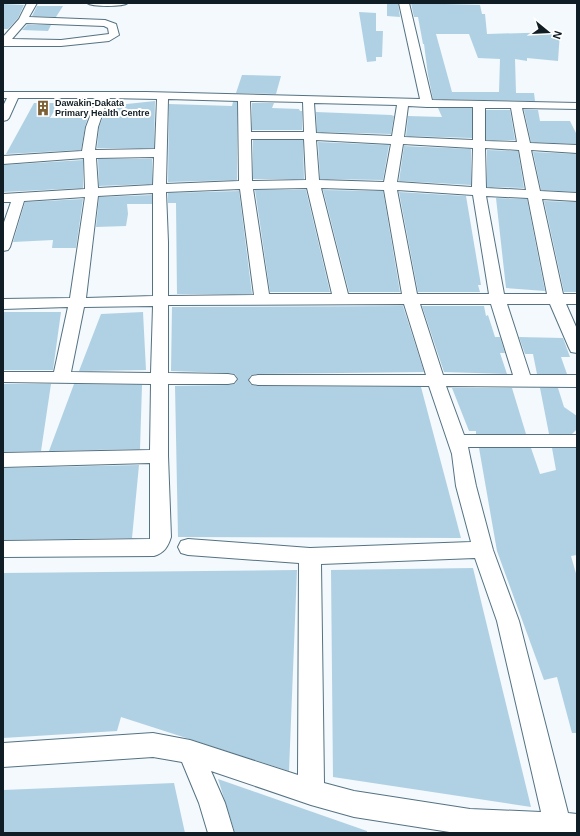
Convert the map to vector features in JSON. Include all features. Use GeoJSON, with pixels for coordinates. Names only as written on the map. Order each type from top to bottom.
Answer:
{"type":"FeatureCollection","features":[{"type":"Feature","properties":{"kind":"street"},"geometry":{"type":"LineString","coordinates":[[4,42],[23,20],[32,3]]}},
{"type":"Feature","properties":{"kind":"street"},"geometry":{"type":"LineString","coordinates":[[92,3],[123,3]]}},
{"type":"Feature","properties":{"kind":"street"},"geometry":{"type":"LineString","coordinates":[[404,3],[427,104]]}},
{"type":"Feature","properties":{"kind":"street"},"geometry":{"type":"LineString","coordinates":[[4,42],[61,43],[109,38],[114,35],[113,26],[105,24],[23,20]]}},
{"type":"Feature","properties":{"kind":"street"},"geometry":{"type":"LineString","coordinates":[[3,118],[9,95],[308,99],[427,104],[576,107]]}},
{"type":"Feature","properties":{"kind":"street"},"geometry":{"type":"LineString","coordinates":[[62,376],[77,304],[92,192],[90,158],[88,154],[92,130],[103,96]]}},
{"type":"Feature","properties":{"kind":"street"},"geometry":{"type":"LineString","coordinates":[[3,549],[154,548],[159,543],[161,537],[159,456],[161,242],[159,188],[163,96]]}},
{"type":"Feature","properties":{"kind":"street"},"geometry":{"type":"LineString","coordinates":[[244,98],[246,184],[262,299]]}},
{"type":"Feature","properties":{"kind":"street"},"geometry":{"type":"LineString","coordinates":[[308,99],[313,184],[341,298]]}},
{"type":"Feature","properties":{"kind":"street"},"geometry":{"type":"LineString","coordinates":[[3,755],[153,745],[190,752],[311,792],[354,804],[470,822],[568,826],[508,621],[483,550],[466,486],[461,454],[410,298],[390,186],[403,102]]}},
{"type":"Feature","properties":{"kind":"street"},"geometry":{"type":"LineString","coordinates":[[479,104],[479,192],[497,298],[523,381]]}},
{"type":"Feature","properties":{"kind":"street"},"geometry":{"type":"LineString","coordinates":[[516,105],[556,299],[577,348]]}},
{"type":"Feature","properties":{"kind":"street"},"geometry":{"type":"LineString","coordinates":[[245,135],[310,136],[577,149]]}},
{"type":"Feature","properties":{"kind":"street"},"geometry":{"type":"LineString","coordinates":[[3,160],[88,154],[160,153]]}},
{"type":"Feature","properties":{"kind":"street"},"geometry":{"type":"LineString","coordinates":[[3,198],[246,184],[313,184],[390,186],[577,198]]}},
{"type":"Feature","properties":{"kind":"street"},"geometry":{"type":"LineString","coordinates":[[3,246],[19,197]]}},
{"type":"Feature","properties":{"kind":"street"},"geometry":{"type":"LineString","coordinates":[[3,304],[77,304],[341,298],[577,299]]}},
{"type":"Feature","properties":{"kind":"street"},"geometry":{"type":"LineString","coordinates":[[3,377],[62,376],[228,379]]}},
{"type":"Feature","properties":{"kind":"street"},"geometry":{"type":"LineString","coordinates":[[258,380],[577,381]]}},
{"type":"Feature","properties":{"kind":"street"},"geometry":{"type":"LineString","coordinates":[[456,441],[577,441]]}},
{"type":"Feature","properties":{"kind":"street"},"geometry":{"type":"LineString","coordinates":[[3,460],[159,456]]}},
{"type":"Feature","properties":{"kind":"street"},"geometry":{"type":"LineString","coordinates":[[188,547],[310,556],[483,550]]}},
{"type":"Feature","properties":{"kind":"street"},"geometry":{"type":"LineString","coordinates":[[310,556],[311,792]]}},
{"type":"Feature","properties":{"kind":"street"},"geometry":{"type":"LineString","coordinates":[[190,752],[212,803],[221,833]]}},
{"type":"Feature","properties":{"kind":"building"},"geometry":{"type":"Polygon","coordinates":[[[387,3],[398,3],[400,17],[387,16],[387,3]]]}},
{"type":"Feature","properties":{"kind":"building"},"geometry":{"type":"Polygon","coordinates":[[[411,3],[480,5],[482,14],[485,14],[487,34],[560,32],[558,61],[527,58],[527,61],[515,59],[516,93],[534,93],[535,101],[433,99],[418,17],[414,17],[411,3]],[[436,34],[452,92],[499,92],[500,59],[478,58],[469,34],[436,34]]]}},
{"type":"Feature","properties":{"kind":"building"},"geometry":{"type":"Polygon","coordinates":[[[3,4],[24,5],[18,18],[8,29],[3,29],[3,4]]]}},
{"type":"Feature","properties":{"kind":"building"},"geometry":{"type":"Polygon","coordinates":[[[37,6],[63,6],[56,17],[32,16],[37,6]]]}},
{"type":"Feature","properties":{"kind":"building"},"geometry":{"type":"Polygon","coordinates":[[[359,12],[376,13],[376,31],[383,31],[382,57],[376,57],[376,61],[367,62],[359,12]]]}},
{"type":"Feature","properties":{"kind":"building"},"geometry":{"type":"Polygon","coordinates":[[[27,25],[51,25],[48,31],[22,30],[27,25]]]}},
{"type":"Feature","properties":{"kind":"building"},"geometry":{"type":"Polygon","coordinates":[[[242,75],[281,76],[276,94],[236,93],[242,75]]]}},
{"type":"Feature","properties":{"kind":"building"},"geometry":{"type":"Polygon","coordinates":[[[155,101],[154,148],[97,148],[99,127],[103,117],[105,117],[108,106],[155,101]]]}},
{"type":"Feature","properties":{"kind":"building"},"geometry":{"type":"Polygon","coordinates":[[[233,102],[237,102],[237,180],[168,182],[169,104],[232,106],[233,102]]]}},
{"type":"Feature","properties":{"kind":"building"},"geometry":{"type":"Polygon","coordinates":[[[34,103],[59,103],[50,118],[88,117],[81,150],[6,154],[34,103]]]}},
{"type":"Feature","properties":{"kind":"building"},"geometry":{"type":"Polygon","coordinates":[[[252,103],[274,103],[272,108],[299,109],[302,111],[302,130],[252,130],[252,103]]]}},
{"type":"Feature","properties":{"kind":"building"},"geometry":{"type":"Polygon","coordinates":[[[438,108],[472,108],[472,138],[406,136],[408,116],[442,117],[438,108]]]}},
{"type":"Feature","properties":{"kind":"building"},"geometry":{"type":"Polygon","coordinates":[[[486,110],[510,110],[515,140],[486,140],[486,110]]]}},
{"type":"Feature","properties":{"kind":"building"},"geometry":{"type":"Polygon","coordinates":[[[524,110],[538,110],[540,121],[570,121],[577,135],[577,144],[531,142],[524,110]]]}},
{"type":"Feature","properties":{"kind":"building"},"geometry":{"type":"Polygon","coordinates":[[[316,112],[391,115],[394,116],[391,134],[317,132],[316,112]]]}},
{"type":"Feature","properties":{"kind":"building"},"geometry":{"type":"Polygon","coordinates":[[[253,140],[303,140],[304,179],[253,179],[253,140]]]}},
{"type":"Feature","properties":{"kind":"building"},"geometry":{"type":"Polygon","coordinates":[[[318,142],[389,145],[383,180],[320,179],[318,142]]]}},
{"type":"Feature","properties":{"kind":"building"},"geometry":{"type":"Polygon","coordinates":[[[404,146],[471,149],[471,185],[399,181],[404,146]]]}},
{"type":"Feature","properties":{"kind":"building"},"geometry":{"type":"Polygon","coordinates":[[[487,150],[518,151],[524,188],[487,187],[487,150]]]}},
{"type":"Feature","properties":{"kind":"building"},"geometry":{"type":"Polygon","coordinates":[[[533,152],[577,154],[577,192],[541,190],[533,152]]]}},
{"type":"Feature","properties":{"kind":"building"},"geometry":{"type":"Polygon","coordinates":[[[98,159],[152,159],[152,184],[99,186],[98,159]]]}},
{"type":"Feature","properties":{"kind":"building"},"geometry":{"type":"Polygon","coordinates":[[[83,160],[83,188],[3,192],[3,165],[83,160]]]}},
{"type":"Feature","properties":{"kind":"building"},"geometry":{"type":"Polygon","coordinates":[[[255,190],[306,190],[330,292],[270,292],[255,190]]]}},
{"type":"Feature","properties":{"kind":"building"},"geometry":{"type":"Polygon","coordinates":[[[323,190],[383,191],[400,292],[349,292],[323,190]]]}},
{"type":"Feature","properties":{"kind":"building"},"geometry":{"type":"Polygon","coordinates":[[[239,191],[252,294],[177,294],[176,203],[168,203],[168,193],[239,191]]]}},
{"type":"Feature","properties":{"kind":"building"},"geometry":{"type":"Polygon","coordinates":[[[399,192],[466,196],[481,285],[478,285],[480,292],[418,292],[399,192]]]}},
{"type":"Feature","properties":{"kind":"building"},"geometry":{"type":"Polygon","coordinates":[[[152,195],[152,204],[127,204],[128,214],[126,226],[96,227],[99,197],[152,195]]]}},
{"type":"Feature","properties":{"kind":"building"},"geometry":{"type":"Polygon","coordinates":[[[496,198],[527,199],[545,291],[506,288],[496,198]]]}},
{"type":"Feature","properties":{"kind":"building"},"geometry":{"type":"Polygon","coordinates":[[[83,199],[76,248],[52,248],[53,240],[13,242],[25,202],[83,199]]]}},
{"type":"Feature","properties":{"kind":"building"},"geometry":{"type":"Polygon","coordinates":[[[544,201],[577,202],[577,292],[564,292],[544,201]]]}},
{"type":"Feature","properties":{"kind":"building"},"geometry":{"type":"Polygon","coordinates":[[[403,306],[424,372],[258,374],[251,375],[248,380],[251,385],[258,386],[421,387],[461,538],[178,537],[175,386],[228,385],[235,384],[238,379],[235,374],[228,373],[171,371],[172,307],[403,306]]]}},
{"type":"Feature","properties":{"kind":"building"},"geometry":{"type":"Polygon","coordinates":[[[422,306],[484,306],[486,316],[488,315],[495,337],[500,337],[505,353],[500,353],[507,374],[444,372],[422,306]]]}},
{"type":"Feature","properties":{"kind":"building"},"geometry":{"type":"Polygon","coordinates":[[[3,312],[61,312],[53,370],[3,370],[3,312]]]}},
{"type":"Feature","properties":{"kind":"building"},"geometry":{"type":"Polygon","coordinates":[[[143,312],[146,370],[79,371],[101,314],[143,312]]]}},
{"type":"Feature","properties":{"kind":"building"},"geometry":{"type":"Polygon","coordinates":[[[519,337],[563,338],[570,357],[561,357],[567,374],[537,374],[533,354],[525,354],[519,337]]]}},
{"type":"Feature","properties":{"kind":"building"},"geometry":{"type":"Polygon","coordinates":[[[3,384],[51,384],[41,451],[3,452],[3,384]]]}},
{"type":"Feature","properties":{"kind":"building"},"geometry":{"type":"Polygon","coordinates":[[[74,384],[142,385],[140,449],[49,451],[74,384]]]}},
{"type":"Feature","properties":{"kind":"building"},"geometry":{"type":"Polygon","coordinates":[[[452,388],[512,388],[526,434],[476,434],[476,431],[469,431],[452,388]]]}},
{"type":"Feature","properties":{"kind":"building"},"geometry":{"type":"Polygon","coordinates":[[[540,388],[558,388],[564,407],[577,416],[577,429],[572,434],[549,434],[540,388]]]}},
{"type":"Feature","properties":{"kind":"building"},"geometry":{"type":"Polygon","coordinates":[[[479,448],[531,448],[540,474],[556,470],[552,448],[577,448],[577,555],[571,556],[577,577],[577,733],[572,733],[557,677],[544,680],[497,551],[479,448]]]}},
{"type":"Feature","properties":{"kind":"building"},"geometry":{"type":"Polygon","coordinates":[[[139,465],[132,538],[3,540],[3,468],[139,465]]]}},
{"type":"Feature","properties":{"kind":"building"},"geometry":{"type":"Polygon","coordinates":[[[473,568],[531,807],[333,777],[331,570],[473,568]]]}},
{"type":"Feature","properties":{"kind":"building"},"geometry":{"type":"Polygon","coordinates":[[[297,570],[289,771],[121,717],[117,731],[3,738],[3,573],[297,570]]]}},
{"type":"Feature","properties":{"kind":"building"},"geometry":{"type":"Polygon","coordinates":[[[218,779],[367,831],[367,833],[235,833],[218,779]]]}},
{"type":"Feature","properties":{"kind":"building"},"geometry":{"type":"Polygon","coordinates":[[[174,783],[185,833],[3,833],[3,790],[174,783]]]}},
{"type":"Feature","properties":{"kind":"place","name":"Dawakin-Dakata Primary Health Centre"},"geometry":{"type":"Point","coordinates":[43,108]}}]}
